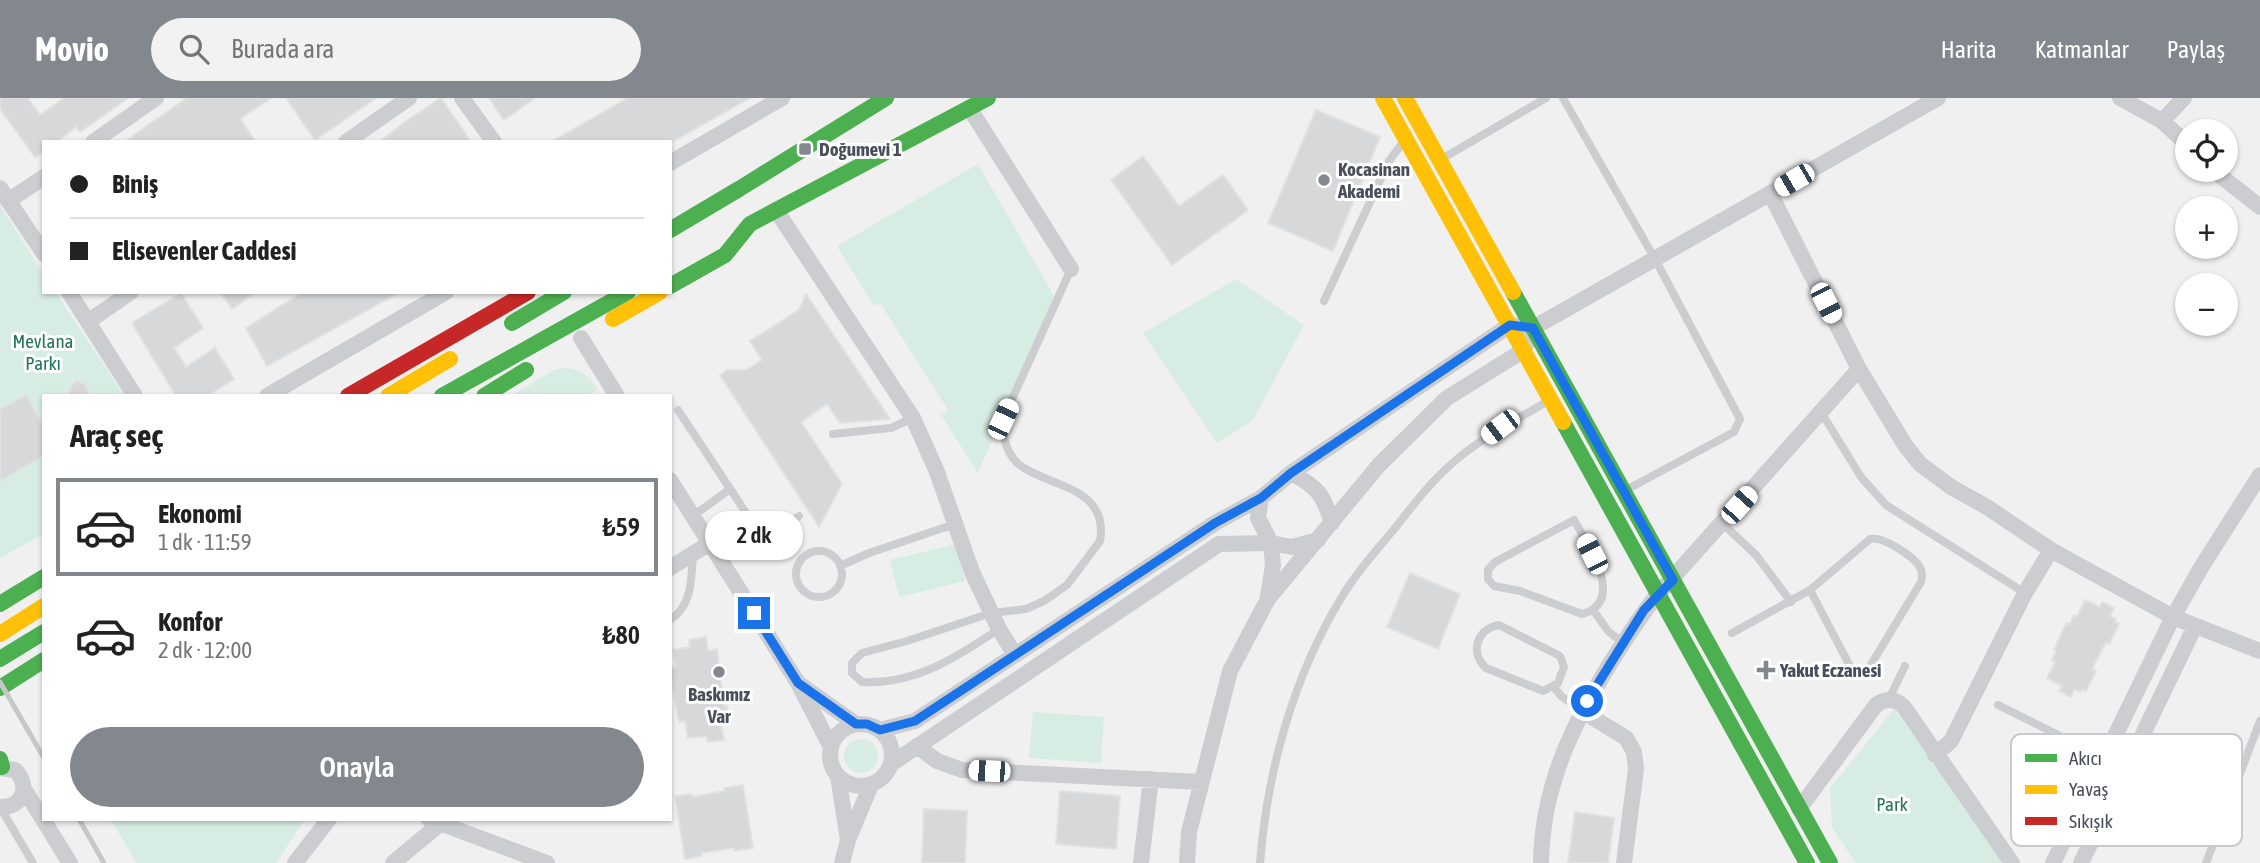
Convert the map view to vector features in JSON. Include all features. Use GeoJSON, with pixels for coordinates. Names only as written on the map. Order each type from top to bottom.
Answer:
{"type":"FeatureCollection","features":[{"type":"Feature","properties":{"kind":"main road"},"geometry":{"type":"LineString","coordinates":[[672,229],[886,98]]}},
{"type":"Feature","properties":{"kind":"main road"},"geometry":{"type":"LineString","coordinates":[[672,268],[988,98]]}},
{"type":"Feature","properties":{"kind":"main road"},"geometry":{"type":"LineString","coordinates":[[1383,98],[1807,863]]}},
{"type":"Feature","properties":{"kind":"main road"},"geometry":{"type":"LineString","coordinates":[[1405,98],[1830,863]]}},
{"type":"Feature","properties":{"kind":"main road"},"geometry":{"type":"LineString","coordinates":[[672,210],[701,194],[739,189]]}},
{"type":"Feature","properties":{"kind":"main road"},"geometry":{"type":"LineString","coordinates":[[672,285],[725,255],[750,225]]}},
{"type":"Feature","properties":{"kind":"main road"},"geometry":{"type":"LineString","coordinates":[[351,394],[525,294]]}},
{"type":"Feature","properties":{"kind":"main road"},"geometry":{"type":"LineString","coordinates":[[494,334],[561,294]]}},
{"type":"Feature","properties":{"kind":"main road"},"geometry":{"type":"LineString","coordinates":[[446,394],[624,294]]}},
{"type":"Feature","properties":{"kind":"main road"},"geometry":{"type":"LineString","coordinates":[[587,335],[657,294]]}},
{"type":"Feature","properties":{"kind":"main road"},"geometry":{"type":"LineString","coordinates":[[391,394],[458,354]]}},
{"type":"Feature","properties":{"kind":"main road"},"geometry":{"type":"LineString","coordinates":[[487,394],[538,363]]}},
{"type":"Feature","properties":{"kind":"main road"},"geometry":{"type":"LineString","coordinates":[[0,604],[42,578]]}},
{"type":"Feature","properties":{"kind":"main road"},"geometry":{"type":"LineString","coordinates":[[0,634],[42,607]]}},
{"type":"Feature","properties":{"kind":"main road"},"geometry":{"type":"LineString","coordinates":[[0,659],[42,633]]}},
{"type":"Feature","properties":{"kind":"main road"},"geometry":{"type":"LineString","coordinates":[[0,688],[42,661]]}},
{"type":"Feature","properties":{"kind":"street"},"geometry":{"type":"LineString","coordinates":[[96,140],[156,98]]}},
{"type":"Feature","properties":{"kind":"street"},"geometry":{"type":"LineString","coordinates":[[349,140],[409,98]]}},
{"type":"Feature","properties":{"kind":"street"},"geometry":{"type":"LineString","coordinates":[[462,98],[493,140]]}},
{"type":"Feature","properties":{"kind":"street"},"geometry":{"type":"LineString","coordinates":[[672,162],[782,98]]}},
{"type":"Feature","properties":{"kind":"street"},"geometry":{"type":"LineString","coordinates":[[880,730],[915,721],[1215,523],[1261,498],[1291,473],[1510,325],[1533,328],[1938,98]]}},
{"type":"Feature","properties":{"kind":"street"},"geometry":{"type":"LineString","coordinates":[[2120,98],[2162,121],[2175,133]]}},
{"type":"Feature","properties":{"kind":"street"},"geometry":{"type":"LineString","coordinates":[[2162,121],[2184,98]]}},
{"type":"Feature","properties":{"kind":"street"},"geometry":{"type":"LineString","coordinates":[[970,108],[1071,269]]}},
{"type":"Feature","properties":{"kind":"street"},"geometry":{"type":"LineString","coordinates":[[42,178],[4,195],[42,251]]}},
{"type":"Feature","properties":{"kind":"street"},"geometry":{"type":"LineString","coordinates":[[2228,182],[2260,207]]}},
{"type":"Feature","properties":{"kind":"street"},"geometry":{"type":"LineString","coordinates":[[1770,193],[1859,369],[1895,429],[1920,464],[1951,487],[1987,507],[2051,550],[2173,617],[2260,651]]}},
{"type":"Feature","properties":{"kind":"street"},"geometry":{"type":"LineString","coordinates":[[776,210],[913,418],[937,472],[972,572],[999,629],[1015,655]]}},
{"type":"Feature","properties":{"kind":"street"},"geometry":{"type":"LineString","coordinates":[[70,294],[134,394]]}},
{"type":"Feature","properties":{"kind":"street"},"geometry":{"type":"LineString","coordinates":[[89,321],[128,294]]}},
{"type":"Feature","properties":{"kind":"street"},"geometry":{"type":"LineString","coordinates":[[270,394],[443,294]]}},
{"type":"Feature","properties":{"kind":"street"},"geometry":{"type":"LineString","coordinates":[[1186,863],[1189,832],[1200,782],[1230,671],[1268,598],[1378,465],[1447,398],[1524,350],[1533,328]]}},
{"type":"Feature","properties":{"kind":"street"},"geometry":{"type":"LineString","coordinates":[[587,335],[616,394]]}},
{"type":"Feature","properties":{"kind":"street"},"geometry":{"type":"LineString","coordinates":[[1541,863],[1542,835],[1550,790],[1564,747],[1582,711],[1644,610],[1859,369]]}},
{"type":"Feature","properties":{"kind":"street"},"geometry":{"type":"LineString","coordinates":[[1291,473],[1309,482],[1325,499],[1332,523]]}},
{"type":"Feature","properties":{"kind":"street"},"geometry":{"type":"LineString","coordinates":[[2117,734],[2173,617],[2260,475]]}},
{"type":"Feature","properties":{"kind":"street"},"geometry":{"type":"LineString","coordinates":[[672,483],[798,683],[831,747],[831,762],[838,776],[848,840]]}},
{"type":"Feature","properties":{"kind":"street"},"geometry":{"type":"LineString","coordinates":[[1261,498],[1258,518],[1271,543],[1273,565],[1268,598]]}},
{"type":"Feature","properties":{"kind":"street"},"geometry":{"type":"LineString","coordinates":[[838,776],[850,785],[871,785],[880,780],[891,764],[1219,544],[1271,543],[1292,547],[1319,539]]}},
{"type":"Feature","properties":{"kind":"street"},"geometry":{"type":"LineString","coordinates":[[672,567],[710,543]]}},
{"type":"Feature","properties":{"kind":"street"},"geometry":{"type":"LineString","coordinates":[[1935,755],[1951,741],[2025,593],[2051,550]]}},
{"type":"Feature","properties":{"kind":"street"},"geometry":{"type":"LineString","coordinates":[[2143,734],[2195,626]]}},
{"type":"Feature","properties":{"kind":"street"},"geometry":{"type":"LineString","coordinates":[[798,683],[856,724]]}},
{"type":"Feature","properties":{"kind":"street"},"geometry":{"type":"LineString","coordinates":[[1799,809],[1876,705],[1889,699],[1904,707],[2012,863]]}},
{"type":"Feature","properties":{"kind":"street"},"geometry":{"type":"LineString","coordinates":[[1582,711],[1626,738],[1634,752],[1636,769],[1625,863]]}},
{"type":"Feature","properties":{"kind":"street"},"geometry":{"type":"LineString","coordinates":[[831,747],[839,733],[847,727],[867,724],[880,730],[890,743],[891,764]]}},
{"type":"Feature","properties":{"kind":"street"},"geometry":{"type":"LineString","coordinates":[[917,746],[937,761],[962,770],[1200,782]]}},
{"type":"Feature","properties":{"kind":"street"},"geometry":{"type":"LineString","coordinates":[[1,764],[21,775],[24,789],[42,818]]}},
{"type":"Feature","properties":{"kind":"street"},"geometry":{"type":"LineString","coordinates":[[1141,863],[1151,779]]}},
{"type":"Feature","properties":{"kind":"street"},"geometry":{"type":"LineString","coordinates":[[842,863],[848,840],[871,785]]}},
{"type":"Feature","properties":{"kind":"street"},"geometry":{"type":"LineString","coordinates":[[0,807],[19,801],[24,789]]}},
{"type":"Feature","properties":{"kind":"street"},"geometry":{"type":"LineString","coordinates":[[44,821],[70,863]]}},
{"type":"Feature","properties":{"kind":"street"},"geometry":{"type":"LineString","coordinates":[[295,863],[327,821]]}},
{"type":"Feature","properties":{"kind":"street"},"geometry":{"type":"LineString","coordinates":[[393,863],[435,821],[547,863]]}},
{"type":"Feature","properties":{"kind":"street"},"geometry":{"type":"LineString","coordinates":[[2053,863],[2061,846]]}},
{"type":"Feature","properties":{"kind":"street"},"geometry":{"type":"LineString","coordinates":[[2081,863],[2089,846]]}},
{"type":"Feature","properties":{"kind":"lane"},"geometry":{"type":"LineString","coordinates":[[1440,160],[1546,98]]}},
{"type":"Feature","properties":{"kind":"lane"},"geometry":{"type":"LineString","coordinates":[[1563,98],[1739,414],[1739,424],[1734,432],[1624,492]]}},
{"type":"Feature","properties":{"kind":"lane"},"geometry":{"type":"LineString","coordinates":[[1324,301],[1388,161],[1406,138]]}},
{"type":"Feature","properties":{"kind":"lane"},"geometry":{"type":"LineString","coordinates":[[999,629],[957,657],[903,679],[862,682],[852,673],[852,663],[858,655],[907,642],[991,613],[1026,609],[1067,585],[1100,541],[1099,520],[1086,499],[1068,486],[1024,468],[1011,455],[1003,428],[1003,419],[1071,269]]}},
{"type":"Feature","properties":{"kind":"lane"},"geometry":{"type":"LineString","coordinates":[[1260,863],[1271,784],[1291,709],[1320,636],[1341,598],[1428,487],[1454,462],[1500,427],[1551,399]]}},
{"type":"Feature","properties":{"kind":"lane"},"geometry":{"type":"LineString","coordinates":[[678,410],[758,531],[775,532],[799,516]]}},
{"type":"Feature","properties":{"kind":"lane"},"geometry":{"type":"LineString","coordinates":[[1821,412],[1861,477],[1886,505],[2025,593]]}},
{"type":"Feature","properties":{"kind":"lane"},"geometry":{"type":"LineString","coordinates":[[833,434],[891,428],[913,418]]}},
{"type":"Feature","properties":{"kind":"lane"},"geometry":{"type":"LineString","coordinates":[[693,516],[730,489]]}},
{"type":"Feature","properties":{"kind":"lane"},"geometry":{"type":"LineString","coordinates":[[1574,520],[1603,577],[1601,599],[1593,610],[1582,614],[1520,591],[1494,586],[1488,579],[1488,570],[1495,562],[1574,520]]}},
{"type":"Feature","properties":{"kind":"lane"},"geometry":{"type":"LineString","coordinates":[[1722,523],[1756,555],[1791,602]]}},
{"type":"Feature","properties":{"kind":"lane"},"geometry":{"type":"LineString","coordinates":[[840,566],[869,553],[955,524]]}},
{"type":"Feature","properties":{"kind":"lane"},"geometry":{"type":"LineString","coordinates":[[1732,633],[1810,590],[1866,541],[1875,537],[1884,539],[1918,563],[1922,572],[1921,582],[1867,671],[1863,672],[1852,670],[1810,590]]}},
{"type":"Feature","properties":{"kind":"lane"},"geometry":{"type":"LineString","coordinates":[[809,553],[828,553],[840,566],[840,580],[832,592],[825,596],[811,595],[799,586],[796,571],[798,564],[809,553]]}},
{"type":"Feature","properties":{"kind":"lane"},"geometry":{"type":"LineString","coordinates":[[672,618],[681,610],[688,597],[693,554]]}},
{"type":"Feature","properties":{"kind":"lane"},"geometry":{"type":"LineString","coordinates":[[1593,610],[1608,631],[1623,643]]}},
{"type":"Feature","properties":{"kind":"lane"},"geometry":{"type":"LineString","coordinates":[[1499,625],[1560,656],[1563,673],[1554,687],[1543,691],[1486,668],[1476,652],[1482,633],[1499,625]]}},
{"type":"Feature","properties":{"kind":"lane"},"geometry":{"type":"LineString","coordinates":[[1889,699],[1905,666]]}},
{"type":"Feature","properties":{"kind":"lane"},"geometry":{"type":"LineString","coordinates":[[1554,687],[1561,696],[1582,711]]}},
{"type":"Feature","properties":{"kind":"lane"},"geometry":{"type":"LineString","coordinates":[[1998,705],[2057,734]]}},
{"type":"Feature","properties":{"kind":"lane"},"geometry":{"type":"LineString","coordinates":[[2242,768],[2260,720]]}},
{"type":"Feature","properties":{"kind":"lane"},"geometry":{"type":"LineString","coordinates":[[0,807],[33,863]]}},
{"type":"Feature","properties":{"kind":"lane"},"geometry":{"type":"LineString","coordinates":[[2206,863],[2212,846]]}},
{"type":"Feature","properties":{"kind":"green space"},"geometry":{"type":"Polygon","coordinates":[[[978,164],[1054,296],[978,473],[941,415],[948,410],[880,303],[874,306],[837,246],[978,164]]]}},
{"type":"Feature","properties":{"kind":"green space","name":"Mevlana Parkı"},"geometry":{"type":"Polygon","coordinates":[[[0,205],[42,272],[42,294],[56,294],[123,394],[42,394],[42,535],[0,558],[0,205]]]}},
{"type":"Feature","properties":{"kind":"green space"},"geometry":{"type":"Polygon","coordinates":[[[1236,279],[1304,325],[1253,420],[1217,443],[1143,333],[1236,279]]]}},
{"type":"Feature","properties":{"kind":"green space"},"geometry":{"type":"Polygon","coordinates":[[[564,368],[584,374],[598,390],[590,394],[515,394],[554,370],[564,368]]]}},
{"type":"Feature","properties":{"kind":"green space"},"geometry":{"type":"Polygon","coordinates":[[[956,544],[965,581],[899,597],[890,560],[956,544]]]}},
{"type":"Feature","properties":{"kind":"green space","name":"Park"},"geometry":{"type":"Polygon","coordinates":[[[1894,709],[2010,863],[1856,863],[1832,828],[1830,788],[1894,709]]]}},
{"type":"Feature","properties":{"kind":"green space"},"geometry":{"type":"Polygon","coordinates":[[[1033,712],[1104,717],[1101,763],[1029,758],[1033,712]]]}},
{"type":"Feature","properties":{"kind":"green space"},"geometry":{"type":"Polygon","coordinates":[[[861,739],[873,744],[878,756],[873,768],[861,773],[849,768],[844,756],[849,744],[861,739]]]}},
{"type":"Feature","properties":{"kind":"green space"},"geometry":{"type":"Polygon","coordinates":[[[111,821],[304,821],[276,863],[137,863],[111,821]]]}},
{"type":"Feature","properties":{"kind":"building"},"geometry":{"type":"Polygon","coordinates":[[[0,98],[28,98],[40,115],[64,98],[128,98],[80,132],[76,127],[60,140],[42,140],[42,152],[35,157],[0,109],[0,98]]]}},
{"type":"Feature","properties":{"kind":"building"},"geometry":{"type":"Polygon","coordinates":[[[187,98],[271,98],[240,119],[255,140],[127,140],[187,98]]]}},
{"type":"Feature","properties":{"kind":"building"},"geometry":{"type":"Polygon","coordinates":[[[286,98],[376,98],[315,140],[286,98]]]}},
{"type":"Feature","properties":{"kind":"building"},"geometry":{"type":"Polygon","coordinates":[[[441,98],[470,140],[382,140],[441,98]]]}},
{"type":"Feature","properties":{"kind":"building"},"geometry":{"type":"Polygon","coordinates":[[[489,98],[535,98],[504,120],[489,98]]]}},
{"type":"Feature","properties":{"kind":"building"},"geometry":{"type":"Polygon","coordinates":[[[628,98],[750,98],[672,142],[554,140],[628,98]]]}},
{"type":"Feature","properties":{"kind":"building","name":"Kocasinan Akademi"},"geometry":{"type":"Polygon","coordinates":[[[1316,110],[1380,137],[1333,251],[1268,223],[1316,110]]]}},
{"type":"Feature","properties":{"kind":"building"},"geometry":{"type":"Polygon","coordinates":[[[1143,156],[1179,206],[1223,175],[1248,210],[1172,265],[1111,180],[1143,156]]]}},
{"type":"Feature","properties":{"kind":"building"},"geometry":{"type":"Polygon","coordinates":[[[182,294],[203,328],[174,348],[186,367],[215,348],[234,379],[210,394],[175,394],[132,323],[182,294]]]}},
{"type":"Feature","properties":{"kind":"building"},"geometry":{"type":"Polygon","coordinates":[[[221,294],[253,294],[232,309],[221,294]]]}},
{"type":"Feature","properties":{"kind":"building"},"geometry":{"type":"Polygon","coordinates":[[[300,294],[396,294],[267,366],[246,328],[300,294]]]}},
{"type":"Feature","properties":{"kind":"building"},"geometry":{"type":"Polygon","coordinates":[[[806,294],[890,419],[840,423],[827,404],[801,422],[842,484],[819,527],[720,375],[727,370],[746,370],[762,360],[750,341],[799,310],[806,294]]]}},
{"type":"Feature","properties":{"kind":"building"},"geometry":{"type":"Polygon","coordinates":[[[76,381],[85,384],[89,394],[69,394],[76,381]]]}},
{"type":"Feature","properties":{"kind":"building"},"geometry":{"type":"Polygon","coordinates":[[[26,395],[42,423],[42,457],[0,481],[0,409],[26,395]]]}},
{"type":"Feature","properties":{"kind":"building"},"geometry":{"type":"Polygon","coordinates":[[[1410,573],[1460,594],[1438,649],[1387,627],[1410,573]]]}},
{"type":"Feature","properties":{"kind":"building"},"geometry":{"type":"Polygon","coordinates":[[[2085,600],[2100,607],[2102,602],[2114,608],[2110,616],[2119,624],[2092,669],[2096,671],[2086,691],[2074,689],[2071,697],[2059,691],[2062,686],[2047,678],[2055,662],[2052,661],[2056,651],[2054,650],[2060,636],[2074,615],[2077,617],[2085,600]]]}},
{"type":"Feature","properties":{"kind":"building"},"geometry":{"type":"Polygon","coordinates":[[[706,637],[708,651],[717,649],[724,706],[727,706],[730,724],[721,725],[724,740],[707,742],[706,736],[688,738],[685,721],[679,722],[672,685],[672,668],[676,667],[673,650],[690,647],[689,640],[706,637]]]}},
{"type":"Feature","properties":{"kind":"building"},"geometry":{"type":"Polygon","coordinates":[[[743,785],[753,848],[701,853],[702,856],[685,859],[675,796],[691,794],[692,797],[743,785]]]}},
{"type":"Feature","properties":{"kind":"building"},"geometry":{"type":"Polygon","coordinates":[[[1060,791],[1120,796],[1116,849],[1056,844],[1060,791]]]}},
{"type":"Feature","properties":{"kind":"building"},"geometry":{"type":"Polygon","coordinates":[[[924,809],[967,811],[965,863],[922,863],[924,809]]]}},
{"type":"Feature","properties":{"kind":"building"},"geometry":{"type":"Polygon","coordinates":[[[1575,812],[1614,818],[1608,863],[1568,863],[1575,812]]]}},
{"type":"Feature","properties":{"kind":"railway"},"geometry":{"type":"LineString","coordinates":[[0,682],[42,755]]}},
{"type":"Feature","properties":{"kind":"railway"},"geometry":{"type":"LineString","coordinates":[[80,821],[104,863]]}},
{"type":"Feature","properties":{"kind":"traffic: fast"},"geometry":{"type":"LineString","coordinates":[[739,189],[886,98]]}},
{"type":"Feature","properties":{"kind":"traffic: fast"},"geometry":{"type":"LineString","coordinates":[[750,224],[988,98]]}},
{"type":"Feature","properties":{"kind":"traffic: fast"},"geometry":{"type":"LineString","coordinates":[[672,229],[739,189]]}},
{"type":"Feature","properties":{"kind":"traffic: fast"},"geometry":{"type":"LineString","coordinates":[[672,285],[725,255],[750,224]]}},
{"type":"Feature","properties":{"kind":"traffic: fast"},"geometry":{"type":"LineString","coordinates":[[1513,292],[1830,863]]}},
{"type":"Feature","properties":{"kind":"traffic: fast"},"geometry":{"type":"LineString","coordinates":[[512,323],[561,294]]}},
{"type":"Feature","properties":{"kind":"traffic: fast"},"geometry":{"type":"LineString","coordinates":[[446,394],[624,294]]}},
{"type":"Feature","properties":{"kind":"traffic: fast"},"geometry":{"type":"LineString","coordinates":[[487,394],[526,370]]}},
{"type":"Feature","properties":{"kind":"traffic: fast"},"geometry":{"type":"LineString","coordinates":[[1563,422],[1807,863]]}},
{"type":"Feature","properties":{"kind":"traffic: fast"},"geometry":{"type":"LineString","coordinates":[[0,604],[42,578]]}},
{"type":"Feature","properties":{"kind":"traffic: fast"},"geometry":{"type":"LineString","coordinates":[[0,659],[42,633]]}},
{"type":"Feature","properties":{"kind":"traffic: fast"},"geometry":{"type":"LineString","coordinates":[[0,688],[42,661]]}},
{"type":"Feature","properties":{"kind":"traffic: fast"},"geometry":{"type":"LineString","coordinates":[[0,759],[2,767]]}},
{"type":"Feature","properties":{"kind":"traffic: slow"},"geometry":{"type":"LineString","coordinates":[[1383,98],[1563,422]]}},
{"type":"Feature","properties":{"kind":"traffic: slow"},"geometry":{"type":"LineString","coordinates":[[1405,98],[1513,292]]}},
{"type":"Feature","properties":{"kind":"traffic: slow"},"geometry":{"type":"LineString","coordinates":[[613,319],[657,294]]}},
{"type":"Feature","properties":{"kind":"traffic: slow"},"geometry":{"type":"LineString","coordinates":[[391,394],[450,359]]}},
{"type":"Feature","properties":{"kind":"traffic: slow"},"geometry":{"type":"LineString","coordinates":[[0,634],[42,607]]}},
{"type":"Feature","properties":{"kind":"traffic: jam"},"geometry":{"type":"LineString","coordinates":[[351,394],[525,294]]}},
{"type":"Feature","properties":{"kind":"place","name":"Doğumevi 1"},"geometry":{"type":"Point","coordinates":[805,149]}},
{"type":"Feature","properties":{"kind":"place","name":"Kocasinan Akademi"},"geometry":{"type":"Point","coordinates":[1324,180]}},
{"type":"Feature","properties":{"kind":"place","name":"Yakut Eczanesi"},"geometry":{"type":"Point","coordinates":[1766,670]}},
{"type":"Feature","properties":{"kind":"place","name":"Baskımız Var"},"geometry":{"type":"Point","coordinates":[719,672]}},
{"type":"Feature","properties":{"kind":"route"},"geometry":{"type":"LineString","coordinates":[[754,613],[798,683],[856,724],[867,724],[880,730],[915,721],[1215,523],[1261,498],[1291,473],[1510,325],[1533,328],[1673,580],[1644,610],[1587,701]]}}]}
